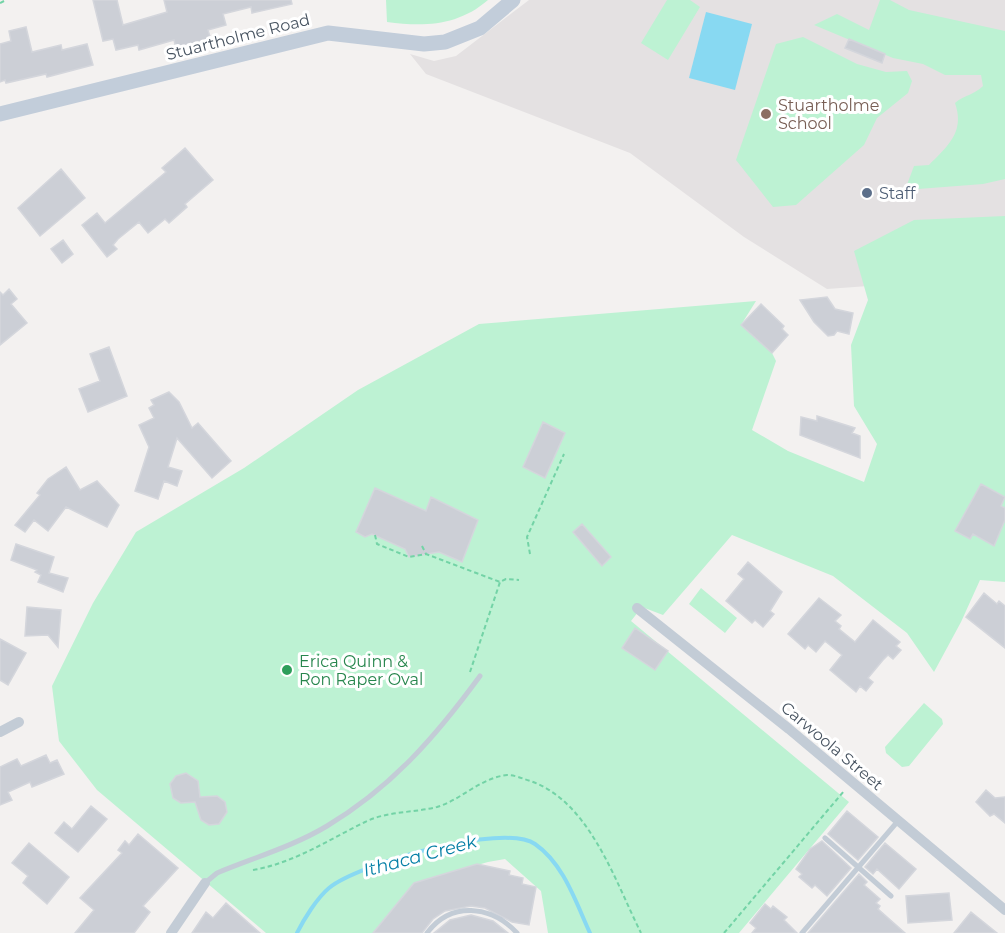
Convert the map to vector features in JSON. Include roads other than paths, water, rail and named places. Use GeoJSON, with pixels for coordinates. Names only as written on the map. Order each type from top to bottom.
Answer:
{"type":"FeatureCollection","features":[{"type":"Feature","properties":{"kind":"main road","name":"Stuartholme Road"},"geometry":{"type":"LineString","coordinates":[[0,114],[328,33],[424,44],[445,42],[480,28],[513,0]]}},
{"type":"Feature","properties":{"kind":"street","name":"Carwoola Street"},"geometry":{"type":"LineString","coordinates":[[637,608],[789,729],[1005,910]]}},
{"type":"Feature","properties":{"kind":"street"},"geometry":{"type":"LineString","coordinates":[[0,732],[19,722]]}},
{"type":"Feature","properties":{"kind":"street"},"geometry":{"type":"LineString","coordinates":[[171,933],[205,883]]}},
{"type":"Feature","properties":{"kind":"lane"},"geometry":{"type":"LineString","coordinates":[[205,883],[217,873],[325,827],[384,786],[430,742],[480,676]]}},
{"type":"Feature","properties":{"kind":"lane"},"geometry":{"type":"LineString","coordinates":[[802,933],[898,821]]}},
{"type":"Feature","properties":{"kind":"lane"},"geometry":{"type":"LineString","coordinates":[[825,838],[891,896]]}},
{"type":"Feature","properties":{"kind":"lane"},"geometry":{"type":"LineString","coordinates":[[427,933],[448,914],[468,909],[488,912],[517,933]]}},
{"type":"Feature","properties":{"kind":"water"},"geometry":{"type":"Polygon","coordinates":[[[706,12],[752,24],[735,90],[689,78],[706,12]]]}},
{"type":"Feature","properties":{"kind":"waterway","name":"Ithaca Creek"},"geometry":{"type":"LineString","coordinates":[[297,933],[320,897],[345,878],[398,858],[431,849],[493,838],[518,839],[535,844],[545,852],[568,885],[590,933]]}},
{"type":"Feature","properties":{"kind":"place","name":"Stuartholme School"},"geometry":{"type":"Point","coordinates":[766,114]}},
{"type":"Feature","properties":{"kind":"place","name":"Staff"},"geometry":{"type":"Point","coordinates":[867,193]}},
{"type":"Feature","properties":{"kind":"place","name":"Erica Quinn & Ron Raper Oval"},"geometry":{"type":"Point","coordinates":[287,670]}}]}
